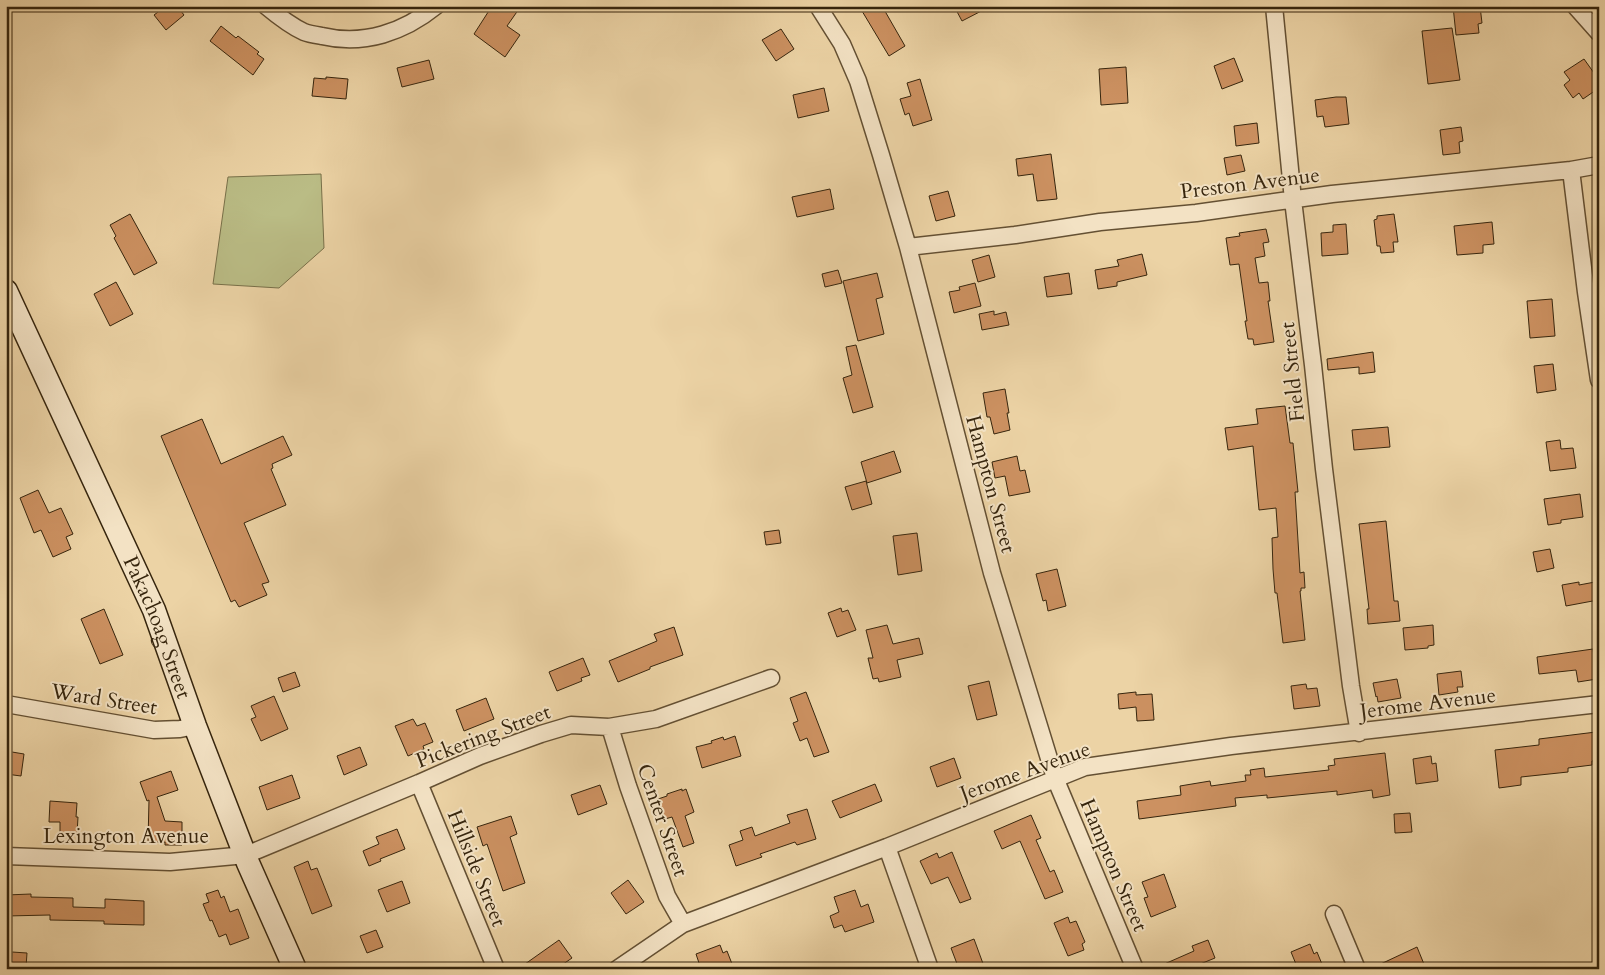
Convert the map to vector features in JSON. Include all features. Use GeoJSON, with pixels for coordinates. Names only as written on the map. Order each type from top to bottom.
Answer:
{"type":"FeatureCollection","features":[{"type":"Feature","properties":{"kind":"street"},"geometry":{"type":"LineString","coordinates":[[266,6],[283,20],[305,33],[356,40],[382,36],[401,29],[420,19],[436,6]]}},
{"type":"Feature","properties":{"kind":"street","name":"Hampton Street"},"geometry":{"type":"LineString","coordinates":[[818,6],[842,44],[858,81],[881,155],[908,247],[992,573],[1055,778],[1135,969]]}},
{"type":"Feature","properties":{"kind":"street","name":"Field Street"},"geometry":{"type":"LineString","coordinates":[[1274,6],[1292,200],[1324,470],[1359,733]]}},
{"type":"Feature","properties":{"kind":"street"},"geometry":{"type":"LineString","coordinates":[[1575,6],[1599,32]]}},
{"type":"Feature","properties":{"kind":"street","name":"Preston Avenue"},"geometry":{"type":"LineString","coordinates":[[908,247],[1332,194],[1571,170],[1599,165]]}},
{"type":"Feature","properties":{"kind":"street"},"geometry":{"type":"LineString","coordinates":[[1571,170],[1599,380]]}},
{"type":"Feature","properties":{"kind":"street","name":"Pakachoag Street"},"geometry":{"type":"LineString","coordinates":[[6,292],[154,610],[195,726],[246,855],[295,969]]}},
{"type":"Feature","properties":{"kind":"street","name":"Pickering Street"},"geometry":{"type":"LineString","coordinates":[[246,855],[480,756],[541,734],[571,726],[610,726],[656,719],[772,678]]}},
{"type":"Feature","properties":{"kind":"street","name":"Ward Street"},"geometry":{"type":"LineString","coordinates":[[6,704],[154,730],[180,729],[195,726]]}},
{"type":"Feature","properties":{"kind":"street","name":"Jerome Avenue"},"geometry":{"type":"LineString","coordinates":[[617,969],[683,924],[887,847],[1085,767],[1231,746],[1359,733],[1599,704]]}},
{"type":"Feature","properties":{"kind":"street","name":"Center Street"},"geometry":{"type":"LineString","coordinates":[[610,726],[628,786],[666,896],[683,924]]}},
{"type":"Feature","properties":{"kind":"street","name":"Hillside Street"},"geometry":{"type":"LineString","coordinates":[[419,783],[496,969]]}},
{"type":"Feature","properties":{"kind":"street"},"geometry":{"type":"LineString","coordinates":[[887,847],[930,969]]}},
{"type":"Feature","properties":{"kind":"street","name":"Lexington Avenue"},"geometry":{"type":"LineString","coordinates":[[6,856],[170,862],[246,855]]}},
{"type":"Feature","properties":{"kind":"street"},"geometry":{"type":"LineString","coordinates":[[1334,914],[1357,969]]}},
{"type":"Feature","properties":{"kind":"green space"},"geometry":{"type":"Polygon","coordinates":[[[321,174],[324,248],[279,288],[213,284],[228,177],[321,174]]]}},
{"type":"Feature","properties":{"kind":"building"},"geometry":{"type":"Polygon","coordinates":[[[153,6],[177,6],[184,15],[166,30],[154,15],[158,12],[153,6]]]}},
{"type":"Feature","properties":{"kind":"building"},"geometry":{"type":"Polygon","coordinates":[[[492,6],[521,6],[507,26],[520,35],[505,57],[474,34],[492,6]]]}},
{"type":"Feature","properties":{"kind":"building"},"geometry":{"type":"Polygon","coordinates":[[[859,6],[882,6],[905,46],[889,56],[859,6]]]}},
{"type":"Feature","properties":{"kind":"building"},"geometry":{"type":"Polygon","coordinates":[[[954,6],[991,6],[962,21],[954,6]]]}},
{"type":"Feature","properties":{"kind":"building"},"geometry":{"type":"Polygon","coordinates":[[[1453,6],[1480,6],[1482,23],[1478,24],[1479,33],[1456,35],[1453,6]]]}},
{"type":"Feature","properties":{"kind":"building"},"geometry":{"type":"Polygon","coordinates":[[[221,26],[259,52],[257,54],[264,59],[253,75],[210,41],[221,26]]]}},
{"type":"Feature","properties":{"kind":"building"},"geometry":{"type":"Polygon","coordinates":[[[1452,28],[1460,80],[1428,84],[1422,31],[1452,28]]]}},
{"type":"Feature","properties":{"kind":"building"},"geometry":{"type":"Polygon","coordinates":[[[781,29],[794,49],[776,61],[762,40],[781,29]]]}},
{"type":"Feature","properties":{"kind":"building"},"geometry":{"type":"Polygon","coordinates":[[[1234,58],[1243,81],[1222,89],[1214,66],[1234,58]]]}},
{"type":"Feature","properties":{"kind":"building"},"geometry":{"type":"Polygon","coordinates":[[[1584,59],[1599,80],[1599,88],[1583,99],[1579,93],[1573,98],[1564,85],[1570,80],[1564,72],[1584,59]]]}},
{"type":"Feature","properties":{"kind":"building"},"geometry":{"type":"Polygon","coordinates":[[[429,60],[434,79],[402,87],[397,68],[429,60]]]}},
{"type":"Feature","properties":{"kind":"building"},"geometry":{"type":"Polygon","coordinates":[[[1126,67],[1128,103],[1101,105],[1099,69],[1126,67]]]}},
{"type":"Feature","properties":{"kind":"building"},"geometry":{"type":"Polygon","coordinates":[[[326,77],[348,79],[346,99],[312,96],[314,78],[326,79],[326,77]]]}},
{"type":"Feature","properties":{"kind":"building"},"geometry":{"type":"Polygon","coordinates":[[[920,79],[932,120],[913,126],[909,113],[905,115],[900,99],[911,96],[907,83],[920,79]]]}},
{"type":"Feature","properties":{"kind":"building"},"geometry":{"type":"Polygon","coordinates":[[[824,88],[829,111],[798,118],[793,95],[824,88]]]}},
{"type":"Feature","properties":{"kind":"building"},"geometry":{"type":"Polygon","coordinates":[[[1346,97],[1349,124],[1325,127],[1323,116],[1317,117],[1315,100],[1346,97]]]}},
{"type":"Feature","properties":{"kind":"building"},"geometry":{"type":"Polygon","coordinates":[[[1257,123],[1259,143],[1236,146],[1234,126],[1257,123]]]}},
{"type":"Feature","properties":{"kind":"building"},"geometry":{"type":"Polygon","coordinates":[[[1461,127],[1463,141],[1459,142],[1460,153],[1443,155],[1440,130],[1461,127]]]}},
{"type":"Feature","properties":{"kind":"building"},"geometry":{"type":"Polygon","coordinates":[[[1051,154],[1057,199],[1037,201],[1033,174],[1018,176],[1016,159],[1051,154]]]}},
{"type":"Feature","properties":{"kind":"building"},"geometry":{"type":"Polygon","coordinates":[[[1241,155],[1245,171],[1227,175],[1224,158],[1241,155]]]}},
{"type":"Feature","properties":{"kind":"building"},"geometry":{"type":"Polygon","coordinates":[[[830,189],[834,209],[797,217],[792,197],[830,189]]]}},
{"type":"Feature","properties":{"kind":"building"},"geometry":{"type":"Polygon","coordinates":[[[948,191],[955,216],[936,221],[929,196],[948,191]]]}},
{"type":"Feature","properties":{"kind":"building"},"geometry":{"type":"Polygon","coordinates":[[[130,214],[157,263],[134,275],[114,238],[116,236],[110,225],[130,214]]]}},
{"type":"Feature","properties":{"kind":"building"},"geometry":{"type":"Polygon","coordinates":[[[1394,214],[1398,242],[1393,242],[1394,252],[1381,253],[1380,246],[1377,246],[1374,220],[1377,219],[1377,216],[1394,214]]]}},
{"type":"Feature","properties":{"kind":"building"},"geometry":{"type":"Polygon","coordinates":[[[1492,222],[1494,244],[1483,245],[1483,253],[1457,255],[1454,226],[1492,222]]]}},
{"type":"Feature","properties":{"kind":"building"},"geometry":{"type":"Polygon","coordinates":[[[1346,224],[1348,254],[1322,256],[1321,233],[1333,232],[1333,225],[1346,224]]]}},
{"type":"Feature","properties":{"kind":"building"},"geometry":{"type":"Polygon","coordinates":[[[1266,229],[1269,242],[1263,243],[1265,256],[1255,258],[1259,283],[1268,282],[1270,301],[1268,301],[1274,342],[1254,345],[1253,339],[1248,339],[1239,264],[1230,265],[1226,238],[1240,236],[1239,233],[1266,229]]]}},
{"type":"Feature","properties":{"kind":"building"},"geometry":{"type":"Polygon","coordinates":[[[1142,254],[1147,275],[1117,282],[1117,286],[1098,289],[1095,270],[1119,266],[1117,260],[1142,254]]]}},
{"type":"Feature","properties":{"kind":"building"},"geometry":{"type":"Polygon","coordinates":[[[989,255],[995,277],[978,282],[972,260],[989,255]]]}},
{"type":"Feature","properties":{"kind":"building"},"geometry":{"type":"Polygon","coordinates":[[[838,270],[842,283],[825,287],[822,274],[838,270]]]}},
{"type":"Feature","properties":{"kind":"building"},"geometry":{"type":"Polygon","coordinates":[[[877,273],[883,297],[876,299],[884,334],[858,341],[843,281],[877,273]]]}},
{"type":"Feature","properties":{"kind":"building"},"geometry":{"type":"Polygon","coordinates":[[[1069,273],[1072,294],[1047,297],[1044,277],[1069,273]]]}},
{"type":"Feature","properties":{"kind":"building"},"geometry":{"type":"Polygon","coordinates":[[[116,282],[133,314],[110,326],[94,294],[116,282]]]}},
{"type":"Feature","properties":{"kind":"building"},"geometry":{"type":"Polygon","coordinates":[[[975,283],[981,306],[954,313],[949,292],[960,290],[959,287],[975,283]]]}},
{"type":"Feature","properties":{"kind":"building"},"geometry":{"type":"Polygon","coordinates":[[[1552,299],[1555,336],[1530,338],[1527,301],[1552,299]]]}},
{"type":"Feature","properties":{"kind":"building"},"geometry":{"type":"Polygon","coordinates":[[[994,311],[994,315],[1006,312],[1009,325],[982,330],[979,314],[994,311]]]}},
{"type":"Feature","properties":{"kind":"building"},"geometry":{"type":"Polygon","coordinates":[[[856,345],[873,407],[853,413],[843,378],[852,375],[846,347],[856,345]]]}},
{"type":"Feature","properties":{"kind":"building"},"geometry":{"type":"Polygon","coordinates":[[[1373,352],[1375,372],[1359,374],[1359,367],[1328,370],[1327,359],[1373,352]]]}},
{"type":"Feature","properties":{"kind":"building"},"geometry":{"type":"Polygon","coordinates":[[[1553,364],[1556,390],[1537,393],[1534,366],[1553,364]]]}},
{"type":"Feature","properties":{"kind":"building"},"geometry":{"type":"Polygon","coordinates":[[[1005,389],[1010,430],[994,434],[990,417],[987,417],[983,393],[1005,389]]]}},
{"type":"Feature","properties":{"kind":"building"},"geometry":{"type":"Polygon","coordinates":[[[1285,406],[1290,443],[1293,443],[1298,492],[1295,492],[1300,573],[1304,572],[1305,588],[1301,588],[1300,591],[1305,640],[1283,643],[1273,569],[1272,538],[1278,537],[1276,508],[1259,510],[1253,446],[1228,450],[1225,428],[1258,424],[1256,409],[1285,406]]]}},
{"type":"Feature","properties":{"kind":"building"},"geometry":{"type":"Polygon","coordinates":[[[202,419],[221,464],[283,436],[292,455],[272,464],[273,468],[271,469],[286,505],[244,523],[269,582],[262,584],[267,595],[239,607],[235,600],[231,602],[161,436],[202,419]]]}},
{"type":"Feature","properties":{"kind":"building"},"geometry":{"type":"Polygon","coordinates":[[[1388,427],[1390,447],[1354,450],[1352,430],[1388,427]]]}},
{"type":"Feature","properties":{"kind":"building"},"geometry":{"type":"Polygon","coordinates":[[[1560,440],[1561,449],[1573,448],[1576,468],[1550,471],[1546,442],[1560,440]]]}},
{"type":"Feature","properties":{"kind":"building"},"geometry":{"type":"Polygon","coordinates":[[[894,451],[901,472],[867,483],[861,462],[894,451]]]}},
{"type":"Feature","properties":{"kind":"building"},"geometry":{"type":"Polygon","coordinates":[[[1017,456],[1020,471],[1025,470],[1030,492],[1009,496],[1005,476],[995,478],[992,462],[1017,456]]]}},
{"type":"Feature","properties":{"kind":"building"},"geometry":{"type":"Polygon","coordinates":[[[866,481],[872,504],[852,510],[845,487],[866,481]]]}},
{"type":"Feature","properties":{"kind":"building"},"geometry":{"type":"Polygon","coordinates":[[[38,490],[49,513],[61,508],[73,534],[66,537],[71,549],[53,557],[41,530],[34,533],[20,498],[38,490]]]}},
{"type":"Feature","properties":{"kind":"building"},"geometry":{"type":"Polygon","coordinates":[[[1580,494],[1583,517],[1561,520],[1561,523],[1548,525],[1544,499],[1580,494]]]}},
{"type":"Feature","properties":{"kind":"building"},"geometry":{"type":"Polygon","coordinates":[[[1386,521],[1394,601],[1398,601],[1400,621],[1368,624],[1367,609],[1369,609],[1359,524],[1386,521]]]}},
{"type":"Feature","properties":{"kind":"building"},"geometry":{"type":"Polygon","coordinates":[[[779,530],[781,543],[766,545],[764,532],[779,530]]]}},
{"type":"Feature","properties":{"kind":"building"},"geometry":{"type":"Polygon","coordinates":[[[917,533],[922,571],[898,575],[893,536],[917,533]]]}},
{"type":"Feature","properties":{"kind":"building"},"geometry":{"type":"Polygon","coordinates":[[[1550,549],[1554,568],[1537,572],[1533,552],[1550,549]]]}},
{"type":"Feature","properties":{"kind":"building"},"geometry":{"type":"Polygon","coordinates":[[[1057,569],[1066,606],[1048,611],[1046,600],[1043,601],[1036,574],[1057,569]]]}},
{"type":"Feature","properties":{"kind":"building"},"geometry":{"type":"Polygon","coordinates":[[[1579,582],[1579,585],[1595,582],[1598,600],[1566,606],[1562,585],[1579,582]]]}},
{"type":"Feature","properties":{"kind":"building"},"geometry":{"type":"Polygon","coordinates":[[[841,608],[842,612],[848,610],[856,630],[837,637],[828,613],[841,608]]]}},
{"type":"Feature","properties":{"kind":"building"},"geometry":{"type":"Polygon","coordinates":[[[104,609],[123,655],[100,664],[81,619],[104,609]]]}},
{"type":"Feature","properties":{"kind":"building"},"geometry":{"type":"Polygon","coordinates":[[[887,625],[893,644],[919,638],[923,654],[897,660],[901,677],[879,682],[878,678],[873,679],[868,658],[873,658],[866,630],[887,625]]]}},
{"type":"Feature","properties":{"kind":"building"},"geometry":{"type":"Polygon","coordinates":[[[1433,625],[1434,645],[1428,646],[1428,648],[1405,650],[1403,628],[1433,625]]]}},
{"type":"Feature","properties":{"kind":"building"},"geometry":{"type":"Polygon","coordinates":[[[674,627],[683,655],[650,667],[650,669],[618,682],[609,661],[657,641],[654,634],[674,627]]]}},
{"type":"Feature","properties":{"kind":"building"},"geometry":{"type":"Polygon","coordinates":[[[1593,649],[1597,679],[1578,682],[1576,670],[1539,674],[1537,657],[1593,649]]]}},
{"type":"Feature","properties":{"kind":"building"},"geometry":{"type":"Polygon","coordinates":[[[583,658],[590,675],[581,678],[582,681],[557,691],[549,672],[583,658]]]}},
{"type":"Feature","properties":{"kind":"building"},"geometry":{"type":"Polygon","coordinates":[[[1461,671],[1463,687],[1457,687],[1458,692],[1439,695],[1437,674],[1461,671]]]}},
{"type":"Feature","properties":{"kind":"building"},"geometry":{"type":"Polygon","coordinates":[[[295,672],[300,686],[283,692],[278,678],[295,672]]]}},
{"type":"Feature","properties":{"kind":"building"},"geometry":{"type":"Polygon","coordinates":[[[1397,679],[1401,698],[1378,702],[1373,683],[1397,679]]]}},
{"type":"Feature","properties":{"kind":"building"},"geometry":{"type":"Polygon","coordinates":[[[989,681],[997,715],[977,720],[968,686],[989,681]]]}},
{"type":"Feature","properties":{"kind":"building"},"geometry":{"type":"Polygon","coordinates":[[[1306,684],[1307,689],[1317,688],[1320,706],[1294,709],[1291,686],[1306,684]]]}},
{"type":"Feature","properties":{"kind":"building"},"geometry":{"type":"Polygon","coordinates":[[[806,692],[829,752],[814,757],[807,738],[800,741],[793,723],[798,721],[790,698],[806,692]]]}},
{"type":"Feature","properties":{"kind":"building"},"geometry":{"type":"Polygon","coordinates":[[[1136,692],[1136,695],[1152,694],[1154,720],[1137,721],[1136,707],[1119,709],[1118,694],[1136,692]]]}},
{"type":"Feature","properties":{"kind":"building"},"geometry":{"type":"Polygon","coordinates":[[[274,696],[288,729],[261,741],[251,719],[256,717],[251,706],[274,696]]]}},
{"type":"Feature","properties":{"kind":"building"},"geometry":{"type":"Polygon","coordinates":[[[486,698],[494,719],[464,731],[456,710],[486,698]]]}},
{"type":"Feature","properties":{"kind":"building"},"geometry":{"type":"Polygon","coordinates":[[[413,719],[417,726],[425,723],[433,742],[423,746],[424,749],[408,756],[395,726],[413,719]]]}},
{"type":"Feature","properties":{"kind":"building"},"geometry":{"type":"Polygon","coordinates":[[[1596,732],[1599,760],[1592,761],[1592,765],[1568,768],[1568,772],[1521,777],[1521,785],[1499,788],[1495,750],[1539,745],[1539,739],[1596,732]]]}},
{"type":"Feature","properties":{"kind":"building"},"geometry":{"type":"Polygon","coordinates":[[[735,736],[741,756],[702,768],[696,747],[712,743],[711,741],[723,737],[724,740],[735,736]]]}},
{"type":"Feature","properties":{"kind":"building"},"geometry":{"type":"Polygon","coordinates":[[[360,747],[367,765],[344,775],[337,756],[360,747]]]}},
{"type":"Feature","properties":{"kind":"building"},"geometry":{"type":"Polygon","coordinates":[[[6,751],[24,754],[21,776],[6,774],[6,751]]]}},
{"type":"Feature","properties":{"kind":"building"},"geometry":{"type":"Polygon","coordinates":[[[1385,753],[1390,795],[1373,798],[1372,790],[1337,795],[1337,791],[1267,798],[1267,795],[1235,798],[1236,806],[1139,819],[1137,801],[1181,795],[1180,786],[1210,781],[1211,786],[1246,781],[1245,775],[1251,775],[1250,770],[1264,768],[1265,777],[1329,770],[1328,766],[1335,765],[1334,759],[1385,753]]]}},
{"type":"Feature","properties":{"kind":"building"},"geometry":{"type":"Polygon","coordinates":[[[1431,756],[1432,764],[1436,763],[1438,781],[1416,784],[1413,759],[1431,756]]]}},
{"type":"Feature","properties":{"kind":"building"},"geometry":{"type":"Polygon","coordinates":[[[954,758],[961,778],[937,787],[930,767],[954,758]]]}},
{"type":"Feature","properties":{"kind":"building"},"geometry":{"type":"Polygon","coordinates":[[[171,771],[178,790],[157,797],[165,821],[182,822],[182,845],[148,842],[149,800],[147,801],[140,782],[171,771]]]}},
{"type":"Feature","properties":{"kind":"building"},"geometry":{"type":"Polygon","coordinates":[[[292,775],[300,798],[267,810],[259,787],[292,775]]]}},
{"type":"Feature","properties":{"kind":"building"},"geometry":{"type":"Polygon","coordinates":[[[875,784],[882,801],[840,818],[832,801],[875,784]]]}},
{"type":"Feature","properties":{"kind":"building"},"geometry":{"type":"Polygon","coordinates":[[[600,785],[607,804],[578,815],[571,795],[600,785]]]}},
{"type":"Feature","properties":{"kind":"building"},"geometry":{"type":"Polygon","coordinates":[[[682,789],[682,791],[686,789],[694,812],[685,816],[694,843],[683,847],[672,817],[665,819],[658,799],[682,789]]]}},
{"type":"Feature","properties":{"kind":"building"},"geometry":{"type":"Polygon","coordinates":[[[50,801],[77,803],[77,834],[60,833],[60,822],[49,822],[50,801]]]}},
{"type":"Feature","properties":{"kind":"building"},"geometry":{"type":"Polygon","coordinates":[[[807,809],[816,839],[797,845],[795,842],[760,854],[762,857],[736,866],[729,845],[743,840],[740,831],[752,827],[755,836],[790,823],[787,815],[807,809]]]}},
{"type":"Feature","properties":{"kind":"building"},"geometry":{"type":"Polygon","coordinates":[[[1410,813],[1412,832],[1395,833],[1394,814],[1410,813]]]}},
{"type":"Feature","properties":{"kind":"building"},"geometry":{"type":"Polygon","coordinates":[[[1031,815],[1041,838],[1036,840],[1050,872],[1054,870],[1063,892],[1045,899],[1020,841],[1002,849],[994,831],[1031,815]]]}},
{"type":"Feature","properties":{"kind":"building"},"geometry":{"type":"Polygon","coordinates":[[[511,816],[517,834],[510,837],[525,883],[503,891],[487,844],[483,846],[477,827],[511,816]]]}},
{"type":"Feature","properties":{"kind":"building"},"geometry":{"type":"Polygon","coordinates":[[[397,829],[405,849],[380,859],[381,861],[369,866],[363,851],[379,844],[376,837],[397,829]]]}},
{"type":"Feature","properties":{"kind":"building"},"geometry":{"type":"Polygon","coordinates":[[[952,852],[971,899],[960,903],[948,877],[931,884],[920,861],[937,853],[939,858],[952,852]]]}},
{"type":"Feature","properties":{"kind":"building"},"geometry":{"type":"Polygon","coordinates":[[[308,861],[311,870],[317,868],[332,906],[312,914],[294,867],[308,861]]]}},
{"type":"Feature","properties":{"kind":"building"},"geometry":{"type":"Polygon","coordinates":[[[1164,874],[1176,907],[1151,917],[1144,898],[1148,897],[1142,882],[1164,874]]]}},
{"type":"Feature","properties":{"kind":"building"},"geometry":{"type":"Polygon","coordinates":[[[628,880],[644,902],[626,914],[611,893],[628,880]]]}},
{"type":"Feature","properties":{"kind":"building"},"geometry":{"type":"Polygon","coordinates":[[[402,881],[410,903],[387,912],[378,890],[402,881]]]}},
{"type":"Feature","properties":{"kind":"building"},"geometry":{"type":"Polygon","coordinates":[[[218,890],[221,898],[224,896],[230,912],[238,909],[249,938],[230,945],[226,934],[219,937],[203,904],[209,902],[206,894],[218,890]]]}},
{"type":"Feature","properties":{"kind":"building"},"geometry":{"type":"Polygon","coordinates":[[[855,890],[861,907],[868,904],[874,922],[845,932],[842,925],[834,928],[830,916],[839,912],[834,897],[855,890]]]}},
{"type":"Feature","properties":{"kind":"building"},"geometry":{"type":"Polygon","coordinates":[[[31,894],[31,897],[73,898],[73,907],[105,908],[105,899],[144,901],[144,925],[104,924],[104,921],[50,920],[50,915],[6,916],[6,895],[31,894]]]}},
{"type":"Feature","properties":{"kind":"building"},"geometry":{"type":"Polygon","coordinates":[[[1068,917],[1070,923],[1076,921],[1085,942],[1082,944],[1084,950],[1068,956],[1054,923],[1068,917]]]}},
{"type":"Feature","properties":{"kind":"building"},"geometry":{"type":"Polygon","coordinates":[[[376,930],[383,947],[367,953],[360,936],[376,930]]]}},
{"type":"Feature","properties":{"kind":"building"},"geometry":{"type":"Polygon","coordinates":[[[974,939],[985,969],[959,969],[951,948],[974,939]]]}},
{"type":"Feature","properties":{"kind":"building"},"geometry":{"type":"Polygon","coordinates":[[[559,940],[572,958],[556,969],[518,969],[559,940]]]}},
{"type":"Feature","properties":{"kind":"building"},"geometry":{"type":"Polygon","coordinates":[[[1208,940],[1215,958],[1188,969],[1153,969],[1194,951],[1192,946],[1208,940]]]}},
{"type":"Feature","properties":{"kind":"building"},"geometry":{"type":"Polygon","coordinates":[[[1310,944],[1314,954],[1317,952],[1324,969],[1298,969],[1291,952],[1310,944]]]}},
{"type":"Feature","properties":{"kind":"building"},"geometry":{"type":"Polygon","coordinates":[[[720,945],[723,953],[727,951],[734,969],[701,969],[696,954],[720,945]]]}},
{"type":"Feature","properties":{"kind":"building"},"geometry":{"type":"Polygon","coordinates":[[[1417,947],[1426,969],[1370,969],[1417,947]]]}},
{"type":"Feature","properties":{"kind":"building"},"geometry":{"type":"Polygon","coordinates":[[[12,952],[27,953],[26,967],[11,966],[12,952]]]}}]}
